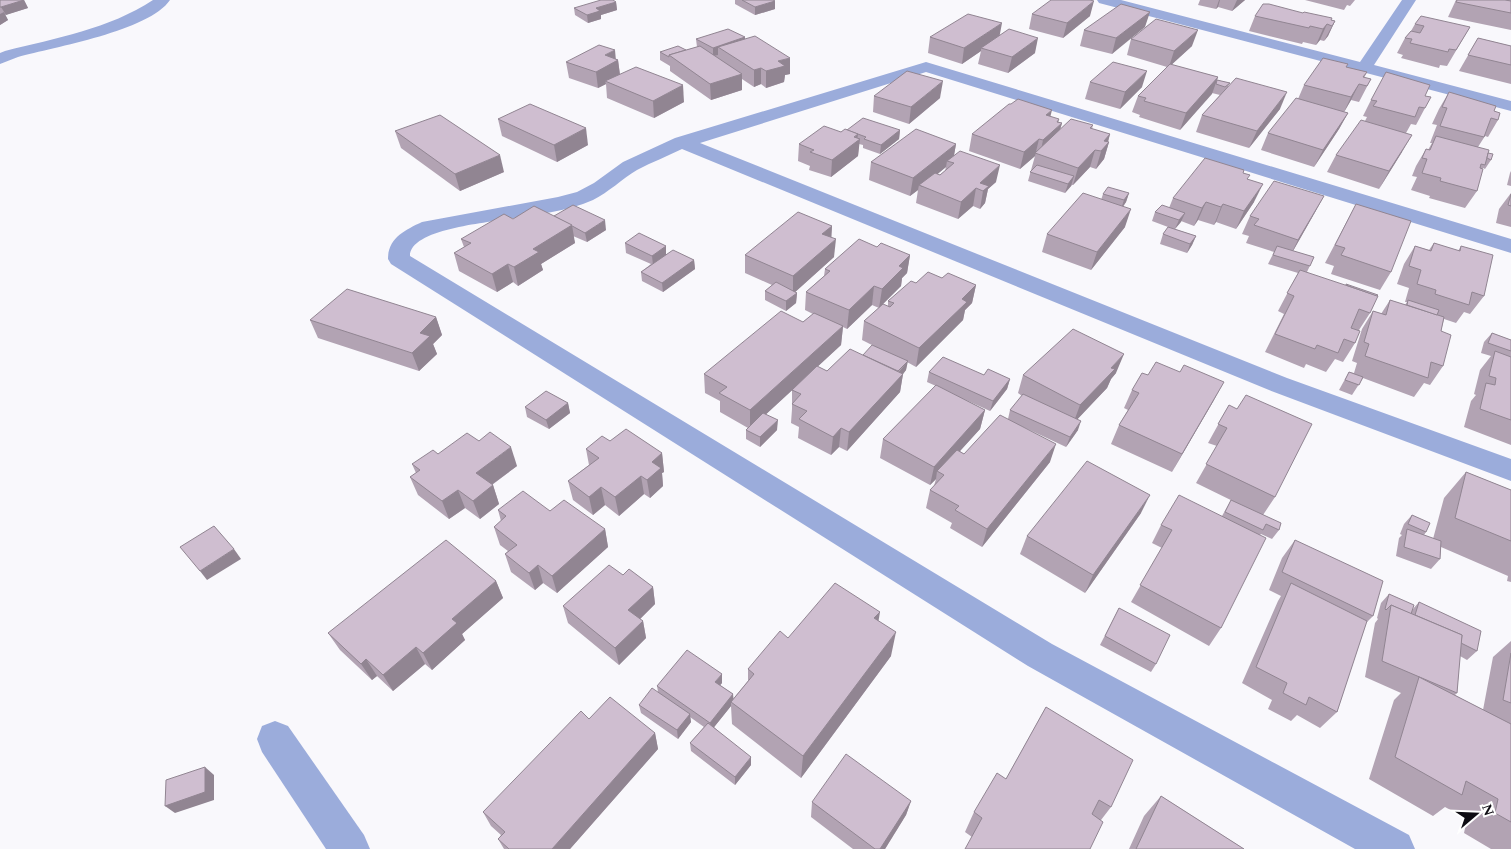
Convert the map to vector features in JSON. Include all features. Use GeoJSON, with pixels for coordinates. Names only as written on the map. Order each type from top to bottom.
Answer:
{"type":"FeatureCollection","features":[{"type":"Feature","properties":{"kind":"street"},"geometry":{"type":"LineString","coordinates":[[0,58],[81,38],[125,20],[163,0]]}},
{"type":"Feature","properties":{"kind":"street"},"geometry":{"type":"LineString","coordinates":[[1104,0],[1511,106]]}},
{"type":"Feature","properties":{"kind":"street"},"geometry":{"type":"LineString","coordinates":[[1364,68],[1409,0]]}},
{"type":"Feature","properties":{"kind":"street"},"geometry":{"type":"LineString","coordinates":[[1395,849],[1040,655],[399,259],[398,252],[400,245],[413,234],[430,227],[562,203],[584,196],[601,187],[630,166],[682,142],[926,67],[1511,246]]}},
{"type":"Feature","properties":{"kind":"street"},"geometry":{"type":"LineString","coordinates":[[682,142],[1278,384],[1511,470]]}},
{"type":"Feature","properties":{"kind":"street"},"geometry":{"type":"LineString","coordinates":[[275,739],[350,849]]}},
{"type":"Feature","properties":{"kind":"building"},"geometry":{"type":"Polygon","coordinates":[[[0,0],[24,0],[0,7],[0,0]]]}},
{"type":"Feature","properties":{"kind":"building"},"geometry":{"type":"Polygon","coordinates":[[[601,0],[613,0],[616,2],[596,8],[600,11],[587,15],[574,8],[601,0]]]}},
{"type":"Feature","properties":{"kind":"building"},"geometry":{"type":"Polygon","coordinates":[[[742,0],[773,0],[775,1],[755,7],[742,0]]]}},
{"type":"Feature","properties":{"kind":"building"},"geometry":{"type":"Polygon","coordinates":[[[1051,0],[1094,1],[1067,23],[1032,14],[1051,0]]]}},
{"type":"Feature","properties":{"kind":"building"},"geometry":{"type":"Polygon","coordinates":[[[1457,0],[1511,1],[1511,13],[1456,2],[1457,0]]]}},
{"type":"Feature","properties":{"kind":"building"},"geometry":{"type":"Polygon","coordinates":[[[1121,4],[1150,12],[1116,38],[1084,30],[1121,4]]]}},
{"type":"Feature","properties":{"kind":"building"},"geometry":{"type":"Polygon","coordinates":[[[1263,4],[1332,18],[1331,20],[1335,21],[1332,26],[1327,24],[1323,29],[1310,26],[1309,28],[1255,16],[1263,4]]]}},
{"type":"Feature","properties":{"kind":"building"},"geometry":{"type":"Polygon","coordinates":[[[968,14],[1002,23],[964,48],[930,37],[968,14]]]}},
{"type":"Feature","properties":{"kind":"building"},"geometry":{"type":"Polygon","coordinates":[[[1421,16],[1470,27],[1456,50],[1449,49],[1448,52],[1410,43],[1412,39],[1405,38],[1411,31],[1420,33],[1424,26],[1415,24],[1421,16]]]}},
{"type":"Feature","properties":{"kind":"building"},"geometry":{"type":"Polygon","coordinates":[[[1156,19],[1198,30],[1174,51],[1131,39],[1156,19]]]}},
{"type":"Feature","properties":{"kind":"building"},"geometry":{"type":"Polygon","coordinates":[[[728,29],[745,37],[713,48],[696,39],[728,29]]]}},
{"type":"Feature","properties":{"kind":"building"},"geometry":{"type":"Polygon","coordinates":[[[1009,29],[1038,38],[1012,57],[981,48],[1009,29]]]}},
{"type":"Feature","properties":{"kind":"building"},"geometry":{"type":"Polygon","coordinates":[[[755,36],[790,58],[778,61],[785,66],[766,71],[761,68],[754,70],[718,47],[755,36]]]}},
{"type":"Feature","properties":{"kind":"building"},"geometry":{"type":"Polygon","coordinates":[[[1478,38],[1511,46],[1511,65],[1468,55],[1478,38]]]}},
{"type":"Feature","properties":{"kind":"building"},"geometry":{"type":"Polygon","coordinates":[[[599,45],[615,50],[605,55],[618,60],[596,72],[566,62],[599,45]]]}},
{"type":"Feature","properties":{"kind":"building"},"geometry":{"type":"Polygon","coordinates":[[[678,46],[686,50],[669,55],[669,57],[660,52],[678,46]]]}},
{"type":"Feature","properties":{"kind":"building"},"geometry":{"type":"Polygon","coordinates":[[[700,46],[742,74],[710,84],[669,55],[700,46]]]}},
{"type":"Feature","properties":{"kind":"building"},"geometry":{"type":"Polygon","coordinates":[[[1323,58],[1348,64],[1346,67],[1367,72],[1363,77],[1371,79],[1367,86],[1359,84],[1351,97],[1304,85],[1323,58]]]}},
{"type":"Feature","properties":{"kind":"building"},"geometry":{"type":"Polygon","coordinates":[[[1113,62],[1147,71],[1125,92],[1090,82],[1113,62]]]}},
{"type":"Feature","properties":{"kind":"building"},"geometry":{"type":"Polygon","coordinates":[[[1170,64],[1218,77],[1186,113],[1144,101],[1146,98],[1138,96],[1170,64]]]}},
{"type":"Feature","properties":{"kind":"building"},"geometry":{"type":"Polygon","coordinates":[[[636,67],[683,85],[653,101],[605,81],[636,67]]]}},
{"type":"Feature","properties":{"kind":"building"},"geometry":{"type":"Polygon","coordinates":[[[907,71],[943,81],[911,107],[874,96],[907,71]]]}},
{"type":"Feature","properties":{"kind":"building"},"geometry":{"type":"Polygon","coordinates":[[[1386,72],[1430,85],[1425,96],[1431,97],[1425,108],[1419,107],[1415,117],[1373,106],[1377,101],[1371,100],[1386,72]]]}},
{"type":"Feature","properties":{"kind":"building"},"geometry":{"type":"Polygon","coordinates":[[[1236,78],[1287,92],[1257,131],[1202,115],[1236,78]]]}},
{"type":"Feature","properties":{"kind":"building"},"geometry":{"type":"Polygon","coordinates":[[[1217,80],[1230,83],[1225,87],[1216,84],[1217,80]]]}},
{"type":"Feature","properties":{"kind":"building"},"geometry":{"type":"Polygon","coordinates":[[[1449,92],[1496,106],[1494,111],[1500,113],[1498,120],[1491,118],[1484,137],[1440,126],[1447,108],[1442,107],[1449,92]]]}},
{"type":"Feature","properties":{"kind":"building"},"geometry":{"type":"Polygon","coordinates":[[[1296,98],[1348,113],[1323,150],[1268,133],[1296,98]]]}},
{"type":"Feature","properties":{"kind":"building"},"geometry":{"type":"Polygon","coordinates":[[[1018,99],[1052,110],[1046,115],[1059,119],[1057,122],[1062,123],[1043,140],[1039,139],[1024,152],[972,134],[1009,104],[1018,99]]]}},
{"type":"Feature","properties":{"kind":"building"},"geometry":{"type":"Polygon","coordinates":[[[530,104],[586,128],[554,145],[498,119],[530,104]]]}},
{"type":"Feature","properties":{"kind":"building"},"geometry":{"type":"Polygon","coordinates":[[[440,115],[500,155],[455,174],[395,131],[440,115]]]}},
{"type":"Feature","properties":{"kind":"building"},"geometry":{"type":"Polygon","coordinates":[[[863,118],[900,130],[881,145],[847,130],[863,118]]]}},
{"type":"Feature","properties":{"kind":"building"},"geometry":{"type":"Polygon","coordinates":[[[1071,119],[1093,125],[1090,128],[1110,134],[1104,141],[1109,142],[1101,151],[1095,150],[1078,168],[1035,153],[1071,119]]]}},
{"type":"Feature","properties":{"kind":"building"},"geometry":{"type":"Polygon","coordinates":[[[1361,120],[1412,135],[1389,171],[1336,155],[1361,120]]]}},
{"type":"Feature","properties":{"kind":"building"},"geometry":{"type":"Polygon","coordinates":[[[824,126],[841,132],[845,129],[858,134],[854,137],[860,139],[832,160],[810,152],[814,150],[799,144],[824,126]]]}},
{"type":"Feature","properties":{"kind":"building"},"geometry":{"type":"Polygon","coordinates":[[[916,129],[956,144],[913,178],[871,162],[916,129]]]}},
{"type":"Feature","properties":{"kind":"building"},"geometry":{"type":"Polygon","coordinates":[[[1436,136],[1489,150],[1485,165],[1481,164],[1480,168],[1483,169],[1477,191],[1440,181],[1441,178],[1422,173],[1427,159],[1422,158],[1426,149],[1430,150],[1436,136]]]}},
{"type":"Feature","properties":{"kind":"building"},"geometry":{"type":"Polygon","coordinates":[[[960,151],[1000,165],[980,183],[989,186],[983,191],[976,188],[961,202],[919,185],[935,173],[940,175],[954,163],[947,161],[960,151]]]}},
{"type":"Feature","properties":{"kind":"building"},"geometry":{"type":"Polygon","coordinates":[[[1488,153],[1493,154],[1491,160],[1487,158],[1488,153]]]}},
{"type":"Feature","properties":{"kind":"building"},"geometry":{"type":"Polygon","coordinates":[[[1205,158],[1244,170],[1243,173],[1250,175],[1247,179],[1263,184],[1244,211],[1223,204],[1221,207],[1206,202],[1202,208],[1173,198],[1205,158]]]}},
{"type":"Feature","properties":{"kind":"building"},"geometry":{"type":"Polygon","coordinates":[[[1037,165],[1074,176],[1068,184],[1030,172],[1037,165]]]}},
{"type":"Feature","properties":{"kind":"building"},"geometry":{"type":"Polygon","coordinates":[[[1274,181],[1324,196],[1298,240],[1254,225],[1259,219],[1250,216],[1274,181]]]}},
{"type":"Feature","properties":{"kind":"building"},"geometry":{"type":"Polygon","coordinates":[[[1108,187],[1129,193],[1124,200],[1103,194],[1108,187]]]}},
{"type":"Feature","properties":{"kind":"building"},"geometry":{"type":"Polygon","coordinates":[[[1083,193],[1131,209],[1097,252],[1047,234],[1083,193]]]}},
{"type":"Feature","properties":{"kind":"building"},"geometry":{"type":"Polygon","coordinates":[[[1511,194],[1511,206],[1508,205],[1511,194]]]}},
{"type":"Feature","properties":{"kind":"building"},"geometry":{"type":"Polygon","coordinates":[[[1356,204],[1411,221],[1391,272],[1341,255],[1345,248],[1335,245],[1356,204]]]}},
{"type":"Feature","properties":{"kind":"building"},"geometry":{"type":"Polygon","coordinates":[[[573,205],[605,220],[585,233],[554,216],[573,205]]]}},
{"type":"Feature","properties":{"kind":"building"},"geometry":{"type":"Polygon","coordinates":[[[1162,205],[1185,213],[1179,220],[1155,212],[1162,205]]]}},
{"type":"Feature","properties":{"kind":"building"},"geometry":{"type":"Polygon","coordinates":[[[534,206],[572,225],[533,249],[539,252],[514,267],[508,264],[492,274],[454,253],[471,243],[461,239],[504,214],[513,219],[534,206]]]}},
{"type":"Feature","properties":{"kind":"building"},"geometry":{"type":"Polygon","coordinates":[[[798,212],[832,226],[822,234],[836,239],[793,276],[745,255],[798,212]]]}},
{"type":"Feature","properties":{"kind":"building"},"geometry":{"type":"Polygon","coordinates":[[[1168,227],[1196,236],[1190,244],[1163,234],[1168,227]]]}},
{"type":"Feature","properties":{"kind":"building"},"geometry":{"type":"Polygon","coordinates":[[[639,233],[666,246],[652,256],[625,243],[639,233]]]}},
{"type":"Feature","properties":{"kind":"building"},"geometry":{"type":"Polygon","coordinates":[[[859,239],[877,247],[881,243],[910,255],[899,266],[903,268],[882,289],[874,286],[849,310],[806,292],[830,271],[825,269],[859,239]]]}},
{"type":"Feature","properties":{"kind":"building"},"geometry":{"type":"Polygon","coordinates":[[[1434,243],[1460,251],[1461,246],[1493,255],[1484,296],[1472,292],[1469,305],[1435,294],[1436,290],[1417,284],[1421,270],[1409,266],[1415,246],[1431,251],[1434,243]]]}},
{"type":"Feature","properties":{"kind":"building"},"geometry":{"type":"Polygon","coordinates":[[[1277,246],[1314,257],[1310,266],[1273,255],[1277,246]]]}},
{"type":"Feature","properties":{"kind":"building"},"geometry":{"type":"Polygon","coordinates":[[[673,250],[694,260],[662,283],[641,272],[673,250]]]}},
{"type":"Feature","properties":{"kind":"building"},"geometry":{"type":"Polygon","coordinates":[[[1300,270],[1378,296],[1370,313],[1359,309],[1351,328],[1360,331],[1355,343],[1344,339],[1338,353],[1317,345],[1315,349],[1275,334],[1294,296],[1287,293],[1300,270]]]}},
{"type":"Feature","properties":{"kind":"building"},"geometry":{"type":"Polygon","coordinates":[[[928,272],[942,278],[948,273],[976,285],[962,299],[967,302],[919,348],[864,321],[883,304],[890,307],[894,303],[888,301],[911,281],[916,283],[928,272]]]}},
{"type":"Feature","properties":{"kind":"building"},"geometry":{"type":"Polygon","coordinates":[[[776,282],[797,293],[786,301],[765,291],[776,282]]]}},
{"type":"Feature","properties":{"kind":"building"},"geometry":{"type":"Polygon","coordinates":[[[1346,284],[1378,295],[1377,296],[1346,284]]]}},
{"type":"Feature","properties":{"kind":"building"},"geometry":{"type":"Polygon","coordinates":[[[347,289],[436,317],[420,333],[430,336],[412,353],[310,320],[347,289]]]}},
{"type":"Feature","properties":{"kind":"building"},"geometry":{"type":"Polygon","coordinates":[[[1390,300],[1444,317],[1441,331],[1451,335],[1443,366],[1431,362],[1428,378],[1365,356],[1369,344],[1364,342],[1373,311],[1386,315],[1390,300]]]}},
{"type":"Feature","properties":{"kind":"building"},"geometry":{"type":"Polygon","coordinates":[[[1408,300],[1439,310],[1437,315],[1407,305],[1408,300]]]}},
{"type":"Feature","properties":{"kind":"building"},"geometry":{"type":"Polygon","coordinates":[[[781,311],[803,322],[814,313],[843,326],[750,410],[719,393],[727,387],[704,374],[781,311]]]}},
{"type":"Feature","properties":{"kind":"building"},"geometry":{"type":"Polygon","coordinates":[[[1073,329],[1124,354],[1111,368],[1115,369],[1080,405],[1023,375],[1073,329]]]}},
{"type":"Feature","properties":{"kind":"building"},"geometry":{"type":"Polygon","coordinates":[[[1492,333],[1511,340],[1511,351],[1488,343],[1492,333]]]}},
{"type":"Feature","properties":{"kind":"building"},"geometry":{"type":"Polygon","coordinates":[[[872,345],[908,361],[898,371],[863,355],[872,345]]]}},
{"type":"Feature","properties":{"kind":"building"},"geometry":{"type":"Polygon","coordinates":[[[850,349],[903,374],[849,432],[841,428],[833,437],[799,419],[807,411],[792,404],[801,394],[792,390],[817,366],[827,371],[850,349]]]}},
{"type":"Feature","properties":{"kind":"building"},"geometry":{"type":"Polygon","coordinates":[[[1495,351],[1511,357],[1511,420],[1480,409],[1486,383],[1495,385],[1496,378],[1489,376],[1495,351]]]}},
{"type":"Feature","properties":{"kind":"building"},"geometry":{"type":"Polygon","coordinates":[[[943,357],[984,375],[988,369],[1010,379],[993,401],[929,372],[943,357]]]}},
{"type":"Feature","properties":{"kind":"building"},"geometry":{"type":"Polygon","coordinates":[[[1156,362],[1180,372],[1184,365],[1224,382],[1182,454],[1119,425],[1139,393],[1132,390],[1142,373],[1148,375],[1156,362]]]}},
{"type":"Feature","properties":{"kind":"building"},"geometry":{"type":"Polygon","coordinates":[[[1349,372],[1363,377],[1359,385],[1345,380],[1349,372]]]}},
{"type":"Feature","properties":{"kind":"building"},"geometry":{"type":"Polygon","coordinates":[[[936,385],[985,410],[934,467],[883,439],[936,385]]]}},
{"type":"Feature","properties":{"kind":"building"},"geometry":{"type":"Polygon","coordinates":[[[546,391],[568,403],[546,420],[525,407],[546,391]]]}},
{"type":"Feature","properties":{"kind":"building"},"geometry":{"type":"Polygon","coordinates":[[[1023,394],[1081,421],[1070,437],[1010,410],[1023,394]]]}},
{"type":"Feature","properties":{"kind":"building"},"geometry":{"type":"Polygon","coordinates":[[[1246,395],[1312,424],[1275,497],[1206,464],[1227,428],[1218,424],[1229,405],[1237,409],[1246,395]]]}},
{"type":"Feature","properties":{"kind":"building"},"geometry":{"type":"Polygon","coordinates":[[[763,413],[778,420],[760,437],[746,430],[763,413]]]}},
{"type":"Feature","properties":{"kind":"building"},"geometry":{"type":"Polygon","coordinates":[[[1000,415],[1056,444],[987,529],[955,510],[959,506],[930,490],[944,475],[937,471],[957,450],[964,454],[1000,415]]]}},
{"type":"Feature","properties":{"kind":"building"},"geometry":{"type":"Polygon","coordinates":[[[626,429],[662,453],[652,462],[661,468],[647,480],[641,476],[615,497],[601,487],[589,497],[568,481],[599,458],[586,449],[602,436],[610,441],[626,429]]]}},
{"type":"Feature","properties":{"kind":"building"},"geometry":{"type":"Polygon","coordinates":[[[490,432],[511,447],[476,473],[493,485],[473,501],[458,490],[442,501],[410,477],[420,470],[412,464],[433,450],[438,454],[467,433],[479,441],[490,432]]]}},
{"type":"Feature","properties":{"kind":"building"},"geometry":{"type":"Polygon","coordinates":[[[1087,461],[1150,495],[1093,575],[1027,536],[1087,461]]]}},
{"type":"Feature","properties":{"kind":"building"},"geometry":{"type":"Polygon","coordinates":[[[1466,472],[1511,490],[1511,541],[1455,518],[1466,472]]]}},
{"type":"Feature","properties":{"kind":"building"},"geometry":{"type":"Polygon","coordinates":[[[523,491],[550,511],[564,500],[605,529],[552,576],[538,565],[529,573],[505,554],[517,545],[494,527],[506,516],[498,510],[523,491]]]}},
{"type":"Feature","properties":{"kind":"building"},"geometry":{"type":"Polygon","coordinates":[[[1179,495],[1266,538],[1221,628],[1140,585],[1172,530],[1161,525],[1179,495]]]}},
{"type":"Feature","properties":{"kind":"building"},"geometry":{"type":"Polygon","coordinates":[[[1231,500],[1281,523],[1279,530],[1266,524],[1263,530],[1225,512],[1231,500]]]}},
{"type":"Feature","properties":{"kind":"building"},"geometry":{"type":"Polygon","coordinates":[[[1412,515],[1430,523],[1426,532],[1408,524],[1412,515]]]}},
{"type":"Feature","properties":{"kind":"building"},"geometry":{"type":"Polygon","coordinates":[[[214,526],[234,549],[200,571],[180,547],[214,526]]]}},
{"type":"Feature","properties":{"kind":"building"},"geometry":{"type":"Polygon","coordinates":[[[1407,529],[1441,541],[1440,559],[1404,547],[1407,529]]]}},
{"type":"Feature","properties":{"kind":"building"},"geometry":{"type":"Polygon","coordinates":[[[446,540],[496,581],[452,619],[457,623],[423,653],[416,647],[383,675],[366,659],[361,664],[328,633],[446,540]]]}},
{"type":"Feature","properties":{"kind":"building"},"geometry":{"type":"Polygon","coordinates":[[[1295,540],[1383,581],[1373,616],[1282,572],[1295,540]]]}},
{"type":"Feature","properties":{"kind":"building"},"geometry":{"type":"Polygon","coordinates":[[[609,565],[623,575],[629,569],[653,587],[628,610],[643,621],[615,648],[563,606],[609,565]]]}},
{"type":"Feature","properties":{"kind":"building"},"geometry":{"type":"Polygon","coordinates":[[[835,583],[880,612],[874,618],[896,632],[803,756],[731,702],[754,674],[748,669],[780,631],[788,638],[835,583]]]}},
{"type":"Feature","properties":{"kind":"building"},"geometry":{"type":"Polygon","coordinates":[[[1291,583],[1367,621],[1337,712],[1309,697],[1306,705],[1283,693],[1287,683],[1256,667],[1291,583]]]}},
{"type":"Feature","properties":{"kind":"building"},"geometry":{"type":"Polygon","coordinates":[[[1389,594],[1414,605],[1411,614],[1391,605],[1386,610],[1389,594]]]}},
{"type":"Feature","properties":{"kind":"building"},"geometry":{"type":"Polygon","coordinates":[[[1419,602],[1481,631],[1477,651],[1461,643],[1462,635],[1415,615],[1419,602]]]}},
{"type":"Feature","properties":{"kind":"building"},"geometry":{"type":"Polygon","coordinates":[[[1391,605],[1462,635],[1457,693],[1382,661],[1391,605]]]}},
{"type":"Feature","properties":{"kind":"building"},"geometry":{"type":"Polygon","coordinates":[[[1119,608],[1170,635],[1156,664],[1105,636],[1119,608]]]}},
{"type":"Feature","properties":{"kind":"building"},"geometry":{"type":"Polygon","coordinates":[[[687,650],[722,674],[715,682],[733,694],[710,723],[657,686],[687,650]]]}},
{"type":"Feature","properties":{"kind":"building"},"geometry":{"type":"Polygon","coordinates":[[[1511,653],[1511,703],[1503,700],[1511,653]]]}},
{"type":"Feature","properties":{"kind":"building"},"geometry":{"type":"Polygon","coordinates":[[[1419,677],[1511,724],[1511,822],[1495,813],[1498,799],[1466,781],[1462,795],[1395,757],[1419,677]]]}},
{"type":"Feature","properties":{"kind":"building"},"geometry":{"type":"Polygon","coordinates":[[[652,688],[690,714],[677,730],[639,705],[652,688]]]}},
{"type":"Feature","properties":{"kind":"building"},"geometry":{"type":"Polygon","coordinates":[[[610,697],[655,733],[552,849],[509,849],[498,839],[505,832],[483,812],[581,711],[589,719],[610,697]]]}},
{"type":"Feature","properties":{"kind":"building"},"geometry":{"type":"Polygon","coordinates":[[[1046,707],[1133,760],[1111,807],[1099,800],[1092,814],[1103,822],[1090,849],[965,849],[982,818],[974,812],[997,773],[1006,779],[1046,707]]]}},
{"type":"Feature","properties":{"kind":"building"},"geometry":{"type":"Polygon","coordinates":[[[708,723],[751,757],[735,777],[690,743],[708,723]]]}},
{"type":"Feature","properties":{"kind":"building"},"geometry":{"type":"Polygon","coordinates":[[[846,754],[911,801],[880,849],[875,849],[812,802],[846,754]]]}},
{"type":"Feature","properties":{"kind":"building"},"geometry":{"type":"Polygon","coordinates":[[[205,767],[205,792],[165,806],[166,780],[205,767]]]}},
{"type":"Feature","properties":{"kind":"building"},"geometry":{"type":"Polygon","coordinates":[[[1161,796],[1244,849],[1136,849],[1161,796]]]}}]}
